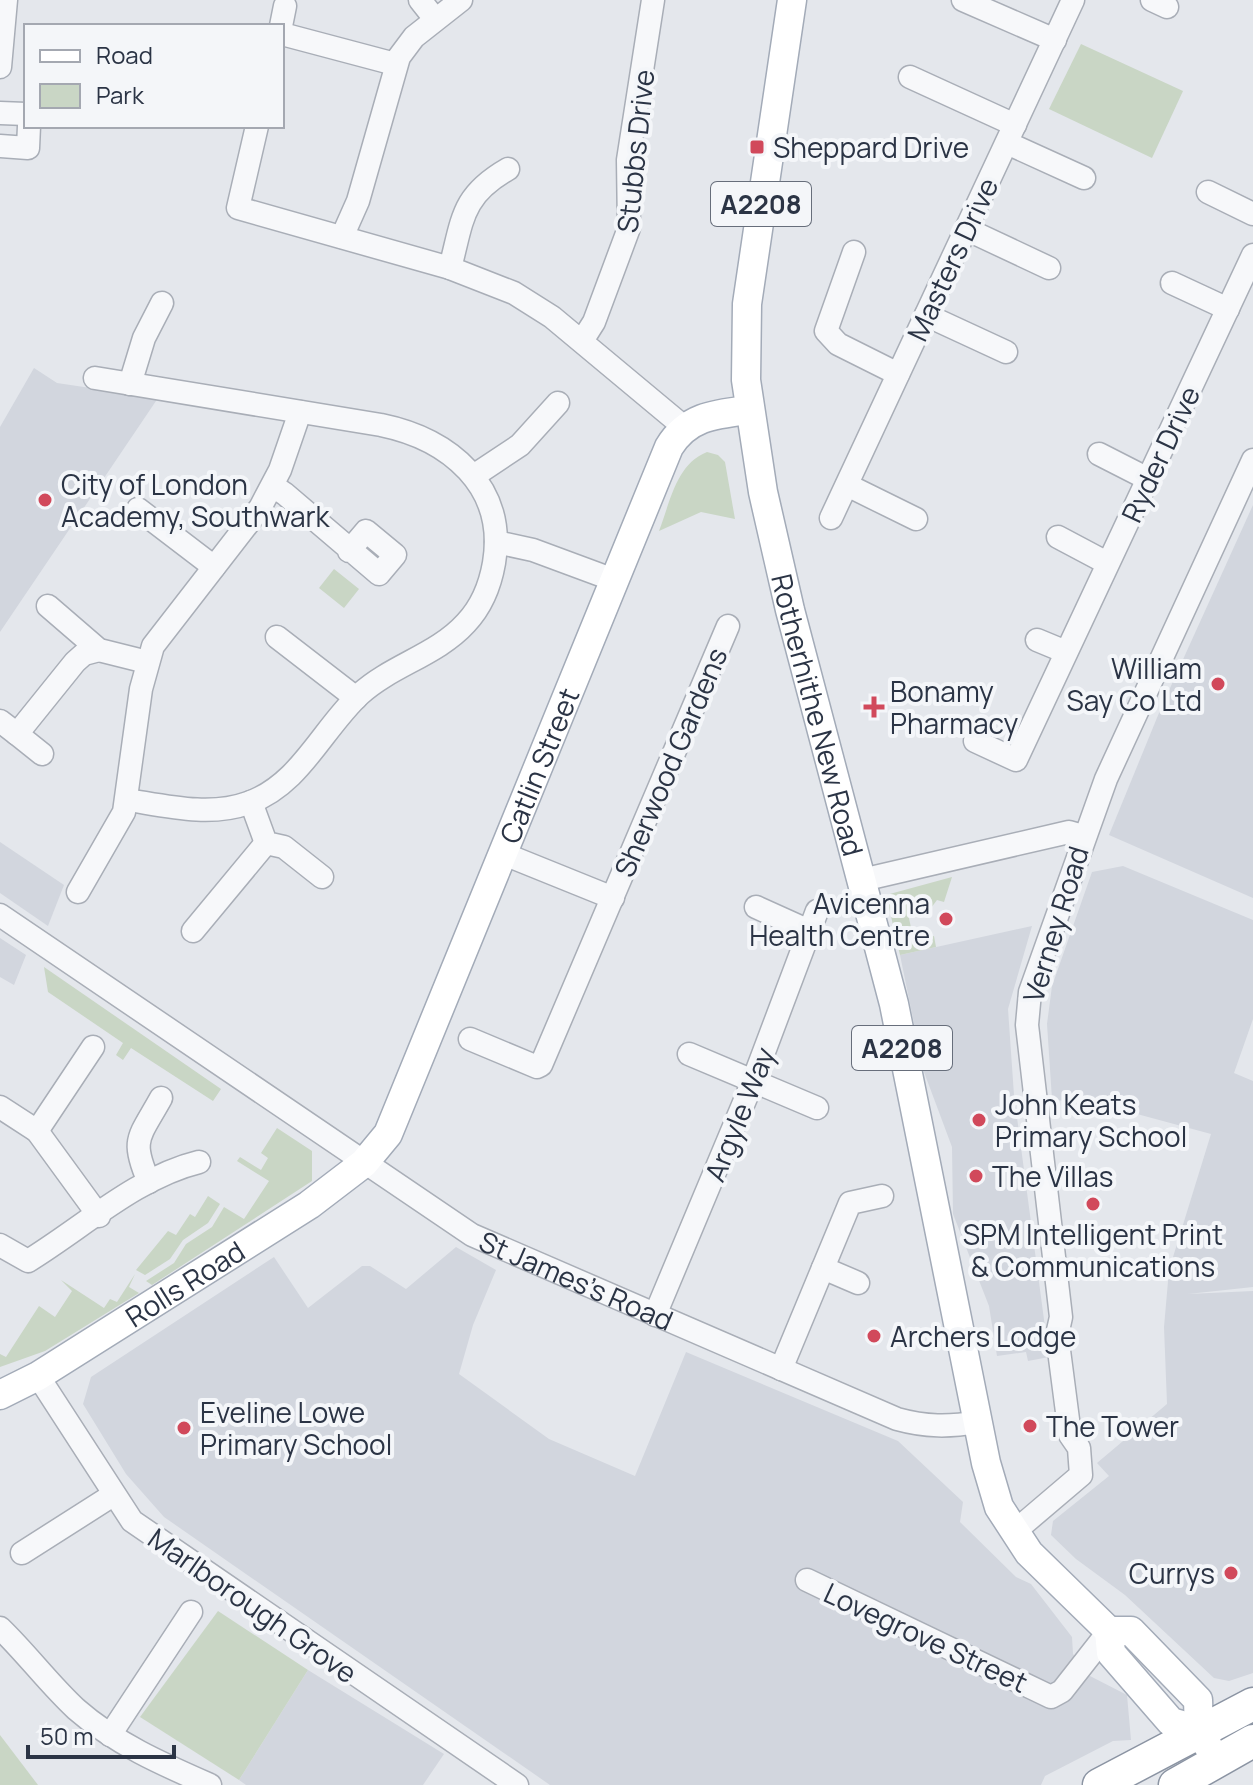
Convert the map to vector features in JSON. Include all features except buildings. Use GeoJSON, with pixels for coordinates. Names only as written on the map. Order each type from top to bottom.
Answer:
{"type":"FeatureCollection","features":[{"type":"Feature","properties":{"kind":"highway"},"geometry":{"type":"LineString","coordinates":[[1099,1785],[1253,1704]]}},
{"type":"Feature","properties":{"kind":"highway"},"geometry":{"type":"LineString","coordinates":[[1175,1785],[1253,1741]]}},
{"type":"Feature","properties":{"kind":"main road","name":"Rotherhithe New Road"},"geometry":{"type":"LineString","coordinates":[[792,0],[747,304],[744,342],[749,410],[782,580],[894,1004],[978,1422]]}},
{"type":"Feature","properties":{"kind":"main road"},"geometry":{"type":"LineString","coordinates":[[684,427],[705,416],[749,410]]}},
{"type":"Feature","properties":{"kind":"main road","name":"Catlin Street"},"geometry":{"type":"LineString","coordinates":[[364,1163],[393,1123],[663,460],[684,427]]}},
{"type":"Feature","properties":{"kind":"main road","name":"Rolls Road"},"geometry":{"type":"LineString","coordinates":[[0,1395],[38,1376],[234,1254],[364,1163]]}},
{"type":"Feature","properties":{"kind":"main road","name":"A2208"},"geometry":{"type":"LineString","coordinates":[[978,1422],[999,1507],[1014,1532],[1047,1572],[1109,1631],[1111,1653],[1171,1722],[1199,1730]]}},
{"type":"Feature","properties":{"kind":"main road"},"geometry":{"type":"LineString","coordinates":[[1199,1730],[1216,1762]]}},
{"type":"Feature","properties":{"kind":"street"},"geometry":{"type":"LineString","coordinates":[[420,0],[435,19]]}},
{"type":"Feature","properties":{"kind":"street"},"geometry":{"type":"LineString","coordinates":[[342,237],[358,201],[395,64],[414,37],[461,0]]}},
{"type":"Feature","properties":{"kind":"street","name":"Stubbs Drive"},"geometry":{"type":"LineString","coordinates":[[582,341],[594,322],[629,228],[628,160],[653,0]]}},
{"type":"Feature","properties":{"kind":"street"},"geometry":{"type":"LineString","coordinates":[[963,0],[1055,40]]}},
{"type":"Feature","properties":{"kind":"street","name":"Masters Drive"},"geometry":{"type":"LineString","coordinates":[[831,518],[1073,0]]}},
{"type":"Feature","properties":{"kind":"street"},"geometry":{"type":"LineString","coordinates":[[0,67],[4,12]]}},
{"type":"Feature","properties":{"kind":"street"},"geometry":{"type":"LineString","coordinates":[[284,35],[395,64]]}},
{"type":"Feature","properties":{"kind":"street"},"geometry":{"type":"LineString","coordinates":[[910,77],[1084,178]]}},
{"type":"Feature","properties":{"kind":"street"},"geometry":{"type":"LineString","coordinates":[[0,113],[24,114]]}},
{"type":"Feature","properties":{"kind":"street"},"geometry":{"type":"LineString","coordinates":[[0,146],[28,148],[29,128]]}},
{"type":"Feature","properties":{"kind":"street"},"geometry":{"type":"LineString","coordinates":[[257,128],[238,208],[450,268],[526,300],[582,341],[684,427]]}},
{"type":"Feature","properties":{"kind":"street"},"geometry":{"type":"LineString","coordinates":[[450,268],[469,201],[480,186],[508,169]]}},
{"type":"Feature","properties":{"kind":"street"},"geometry":{"type":"LineString","coordinates":[[1208,192],[1253,214]]}},
{"type":"Feature","properties":{"kind":"street"},"geometry":{"type":"LineString","coordinates":[[966,229],[1049,268]]}},
{"type":"Feature","properties":{"kind":"street"},"geometry":{"type":"LineString","coordinates":[[854,252],[826,331],[838,344],[898,374]]}},
{"type":"Feature","properties":{"kind":"street","name":"Ryder Drive"},"geometry":{"type":"LineString","coordinates":[[975,741],[1016,760],[1253,255]]}},
{"type":"Feature","properties":{"kind":"street"},"geometry":{"type":"LineString","coordinates":[[1172,283],[1228,309]]}},
{"type":"Feature","properties":{"kind":"street"},"geometry":{"type":"LineString","coordinates":[[130,384],[144,338],[162,303]]}},
{"type":"Feature","properties":{"kind":"street"},"geometry":{"type":"LineString","coordinates":[[926,315],[1006,352]]}},
{"type":"Feature","properties":{"kind":"street"},"geometry":{"type":"LineString","coordinates":[[95,378],[410,432],[442,447],[475,475],[493,516],[496,542],[487,591],[465,625],[429,653],[370,685],[283,783],[251,802],[202,810],[128,800]]}},
{"type":"Feature","properties":{"kind":"street"},"geometry":{"type":"LineString","coordinates":[[475,475],[520,445],[558,403]]}},
{"type":"Feature","properties":{"kind":"street"},"geometry":{"type":"LineString","coordinates":[[78,892],[121,819],[128,800],[147,662],[158,639],[251,522],[273,486],[300,412]]}},
{"type":"Feature","properties":{"kind":"street"},"geometry":{"type":"LineString","coordinates":[[1099,454],[1148,479]]}},
{"type":"Feature","properties":{"kind":"street","name":"Verney Road"},"geometry":{"type":"LineString","coordinates":[[1014,1532],[1081,1475],[1079,1448],[1070,1435],[1057,1335],[1061,1317],[1036,1116],[1027,1013],[1034,979],[1083,836],[1253,460]]}},
{"type":"Feature","properties":{"kind":"street"},"geometry":{"type":"LineString","coordinates":[[847,485],[916,519]]}},
{"type":"Feature","properties":{"kind":"street"},"geometry":{"type":"LineString","coordinates":[[273,486],[349,551]]}},
{"type":"Feature","properties":{"kind":"street"},"geometry":{"type":"LineString","coordinates":[[138,509],[214,567]]}},
{"type":"Feature","properties":{"kind":"street"},"geometry":{"type":"LineString","coordinates":[[1058,537],[1107,563]]}},
{"type":"Feature","properties":{"kind":"street"},"geometry":{"type":"LineString","coordinates":[[496,542],[533,550],[614,580]]}},
{"type":"Feature","properties":{"kind":"street"},"geometry":{"type":"LineString","coordinates":[[48,606],[99,650],[147,662]]}},
{"type":"Feature","properties":{"kind":"street","name":"Sherwood Gardens"},"geometry":{"type":"LineString","coordinates":[[470,1039],[537,1067],[543,1060],[728,626]]}},
{"type":"Feature","properties":{"kind":"street"},"geometry":{"type":"LineString","coordinates":[[277,637],[356,698]]}},
{"type":"Feature","properties":{"kind":"street"},"geometry":{"type":"LineString","coordinates":[[1037,640],[1066,652]]}},
{"type":"Feature","properties":{"kind":"street"},"geometry":{"type":"LineString","coordinates":[[42,754],[9,727],[84,654],[99,650]]}},
{"type":"Feature","properties":{"kind":"street"},"geometry":{"type":"LineString","coordinates":[[251,802],[266,843]]}},
{"type":"Feature","properties":{"kind":"street"},"geometry":{"type":"LineString","coordinates":[[862,880],[1069,832],[1083,836]]}},
{"type":"Feature","properties":{"kind":"street"},"geometry":{"type":"LineString","coordinates":[[266,843],[284,847],[322,877]]}},
{"type":"Feature","properties":{"kind":"street"},"geometry":{"type":"LineString","coordinates":[[193,931],[266,843]]}},
{"type":"Feature","properties":{"kind":"street","name":"Sherwood Gardens"},"geometry":{"type":"LineString","coordinates":[[504,854],[613,898]]}},
{"type":"Feature","properties":{"kind":"street","name":"Argyle Way"},"geometry":{"type":"LineString","coordinates":[[655,1315],[753,1081],[813,921],[756,907]]}},
{"type":"Feature","properties":{"kind":"street","name":"St James's Road"},"geometry":{"type":"LineString","coordinates":[[4,918],[472,1235],[897,1419],[922,1426],[949,1427],[978,1422]]}},
{"type":"Feature","properties":{"kind":"street"},"geometry":{"type":"LineString","coordinates":[[37,1131],[93,1047]]}},
{"type":"Feature","properties":{"kind":"street"},"geometry":{"type":"LineString","coordinates":[[689,1054],[817,1108]]}},
{"type":"Feature","properties":{"kind":"street"},"geometry":{"type":"LineString","coordinates":[[149,1182],[136,1154],[136,1144],[161,1098]]}},
{"type":"Feature","properties":{"kind":"street"},"geometry":{"type":"LineString","coordinates":[[0,1107],[37,1131],[99,1216]]}},
{"type":"Feature","properties":{"kind":"street"},"geometry":{"type":"LineString","coordinates":[[0,1245],[28,1261],[149,1182],[174,1168],[199,1162]]}},
{"type":"Feature","properties":{"kind":"street"},"geometry":{"type":"LineString","coordinates":[[781,1369],[850,1203],[882,1196]]}},
{"type":"Feature","properties":{"kind":"street"},"geometry":{"type":"LineString","coordinates":[[823,1268],[858,1283]]}},
{"type":"Feature","properties":{"kind":"street","name":"Marlborough Grove"},"geometry":{"type":"LineString","coordinates":[[38,1376],[126,1515],[151,1536],[517,1785]]}},
{"type":"Feature","properties":{"kind":"street"},"geometry":{"type":"LineString","coordinates":[[22,1553],[113,1495]]}},
{"type":"Feature","properties":{"kind":"street","name":"Lovegrove Street"},"geometry":{"type":"LineString","coordinates":[[807,1580],[1051,1697],[1062,1691],[1109,1631]]}},
{"type":"Feature","properties":{"kind":"street"},"geometry":{"type":"LineString","coordinates":[[110,1735],[191,1612]]}},
{"type":"Feature","properties":{"kind":"street"},"geometry":{"type":"LineString","coordinates":[[0,1628],[65,1698],[110,1735],[159,1764],[210,1785]]}},
{"type":"Feature","properties":{"kind":"shaded area","name":"City of London Academy, Southwark"},"geometry":{"type":"Polygon","coordinates":[[[34,368],[57,383],[158,398],[0,632],[0,427],[34,368]]]}},
{"type":"Feature","properties":{"kind":"shaded area"},"geometry":{"type":"Polygon","coordinates":[[[1253,505],[1253,898],[1109,835],[1161,708],[1253,505]]]}},
{"type":"Feature","properties":{"kind":"shaded area"},"geometry":{"type":"Polygon","coordinates":[[[0,842],[64,885],[48,926],[0,893],[0,842]]]}},
{"type":"Feature","properties":{"kind":"shaded area"},"geometry":{"type":"Polygon","coordinates":[[[1123,866],[1253,920],[1253,1019],[1234,1073],[1253,1081],[1253,1287],[1188,1294],[1253,1291],[1253,1673],[1229,1681],[1214,1678],[1125,1595],[1076,1559],[1051,1535],[1053,1521],[1109,1476],[1097,1463],[1167,1404],[1164,1327],[1169,1270],[1211,1134],[1137,1114],[1052,1099],[1047,1024],[1052,986],[1092,872],[1123,866]]]}},
{"type":"Feature","properties":{"kind":"shaded area","name":"John Keats Primary School"},"geometry":{"type":"Polygon","coordinates":[[[1032,926],[1008,1009],[1014,1095],[1049,1357],[1028,1361],[1026,1352],[997,1356],[989,1306],[953,1214],[952,1147],[924,1072],[900,955],[1032,926]]]}},
{"type":"Feature","properties":{"kind":"shaded area"},"geometry":{"type":"Polygon","coordinates":[[[0,938],[26,955],[14,985],[0,977],[0,938]]]}},
{"type":"Feature","properties":{"kind":"shaded area"},"geometry":{"type":"Polygon","coordinates":[[[456,1247],[496,1270],[473,1325],[459,1374],[549,1439],[635,1476],[686,1352],[898,1441],[963,1502],[960,1522],[1016,1577],[1031,1584],[1072,1637],[1073,1654],[1090,1676],[1127,1695],[1131,1740],[1113,1741],[1045,1776],[1041,1785],[550,1785],[164,1517],[126,1474],[83,1404],[91,1377],[274,1257],[308,1308],[362,1266],[370,1266],[406,1289],[456,1247]]]}},
{"type":"Feature","properties":{"kind":"shaded area"},"geometry":{"type":"Polygon","coordinates":[[[308,1670],[444,1754],[423,1785],[246,1785],[239,1780],[308,1670]]]}},
{"type":"Feature","properties":{"kind":"green space"},"geometry":{"type":"Polygon","coordinates":[[[1081,44],[1183,91],[1152,158],[1049,109],[1081,44]]]}},
{"type":"Feature","properties":{"kind":"green space"},"geometry":{"type":"Polygon","coordinates":[[[707,452],[718,455],[725,462],[735,519],[701,512],[659,531],[681,475],[688,465],[707,452]]]}},
{"type":"Feature","properties":{"kind":"green space"},"geometry":{"type":"Polygon","coordinates":[[[334,569],[359,589],[344,608],[319,588],[334,569]]]}},
{"type":"Feature","properties":{"kind":"green space"},"geometry":{"type":"Polygon","coordinates":[[[952,877],[944,902],[937,900],[931,908],[908,914],[914,941],[934,936],[936,947],[900,955],[886,895],[952,877]]]}},
{"type":"Feature","properties":{"kind":"green space"},"geometry":{"type":"Polygon","coordinates":[[[44,967],[221,1089],[213,1101],[131,1048],[123,1060],[116,1055],[123,1043],[48,992],[44,967]]]}},
{"type":"Feature","properties":{"kind":"green space"},"geometry":{"type":"Polygon","coordinates":[[[277,1128],[312,1151],[312,1181],[152,1285],[146,1281],[174,1263],[186,1244],[212,1227],[224,1207],[244,1219],[269,1181],[237,1161],[240,1157],[261,1170],[268,1158],[261,1153],[277,1128]]]}},
{"type":"Feature","properties":{"kind":"green space"},"geometry":{"type":"Polygon","coordinates":[[[208,1196],[220,1204],[208,1223],[183,1240],[170,1259],[145,1275],[136,1270],[168,1231],[176,1235],[190,1214],[195,1217],[208,1196]]]}},
{"type":"Feature","properties":{"kind":"green space"},"geometry":{"type":"Polygon","coordinates":[[[135,1274],[129,1287],[139,1293],[45,1351],[0,1367],[0,1354],[6,1357],[39,1306],[55,1317],[72,1291],[61,1280],[104,1308],[110,1299],[117,1302],[135,1274]]]}},
{"type":"Feature","properties":{"kind":"green space"},"geometry":{"type":"Polygon","coordinates":[[[218,1611],[308,1670],[239,1780],[140,1717],[218,1611]]]}},
{"type":"Feature","properties":{"kind":"green space"},"geometry":{"type":"Polygon","coordinates":[[[0,1735],[38,1785],[0,1785],[0,1735]]]}},
{"type":"Feature","properties":{"kind":"place","name":"Sheppard Drive"},"geometry":{"type":"Point","coordinates":[757,147]}},
{"type":"Feature","properties":{"kind":"place","name":"City of London Academy, Southwark"},"geometry":{"type":"Point","coordinates":[45,500]}},
{"type":"Feature","properties":{"kind":"place","name":"William Say Co Ltd"},"geometry":{"type":"Point","coordinates":[1218,684]}},
{"type":"Feature","properties":{"kind":"place","name":"Bonamy Pharmacy"},"geometry":{"type":"Point","coordinates":[874,707]}},
{"type":"Feature","properties":{"kind":"place","name":"Avicenna Health Centre"},"geometry":{"type":"Point","coordinates":[946,919]}},
{"type":"Feature","properties":{"kind":"place","name":"John Keats Primary School"},"geometry":{"type":"Point","coordinates":[979,1120]}},
{"type":"Feature","properties":{"kind":"place","name":"The Villas"},"geometry":{"type":"Point","coordinates":[976,1176]}},
{"type":"Feature","properties":{"kind":"place","name":"SPM Intelligent Print & Communications"},"geometry":{"type":"Point","coordinates":[1093,1204]}},
{"type":"Feature","properties":{"kind":"place","name":"Archers Lodge"},"geometry":{"type":"Point","coordinates":[874,1336]}},
{"type":"Feature","properties":{"kind":"place","name":"The Tower"},"geometry":{"type":"Point","coordinates":[1030,1426]}},
{"type":"Feature","properties":{"kind":"place","name":"Eveline Lowe Primary School"},"geometry":{"type":"Point","coordinates":[184,1428]}},
{"type":"Feature","properties":{"kind":"place","name":"Currys"},"geometry":{"type":"Point","coordinates":[1231,1573]}}]}
